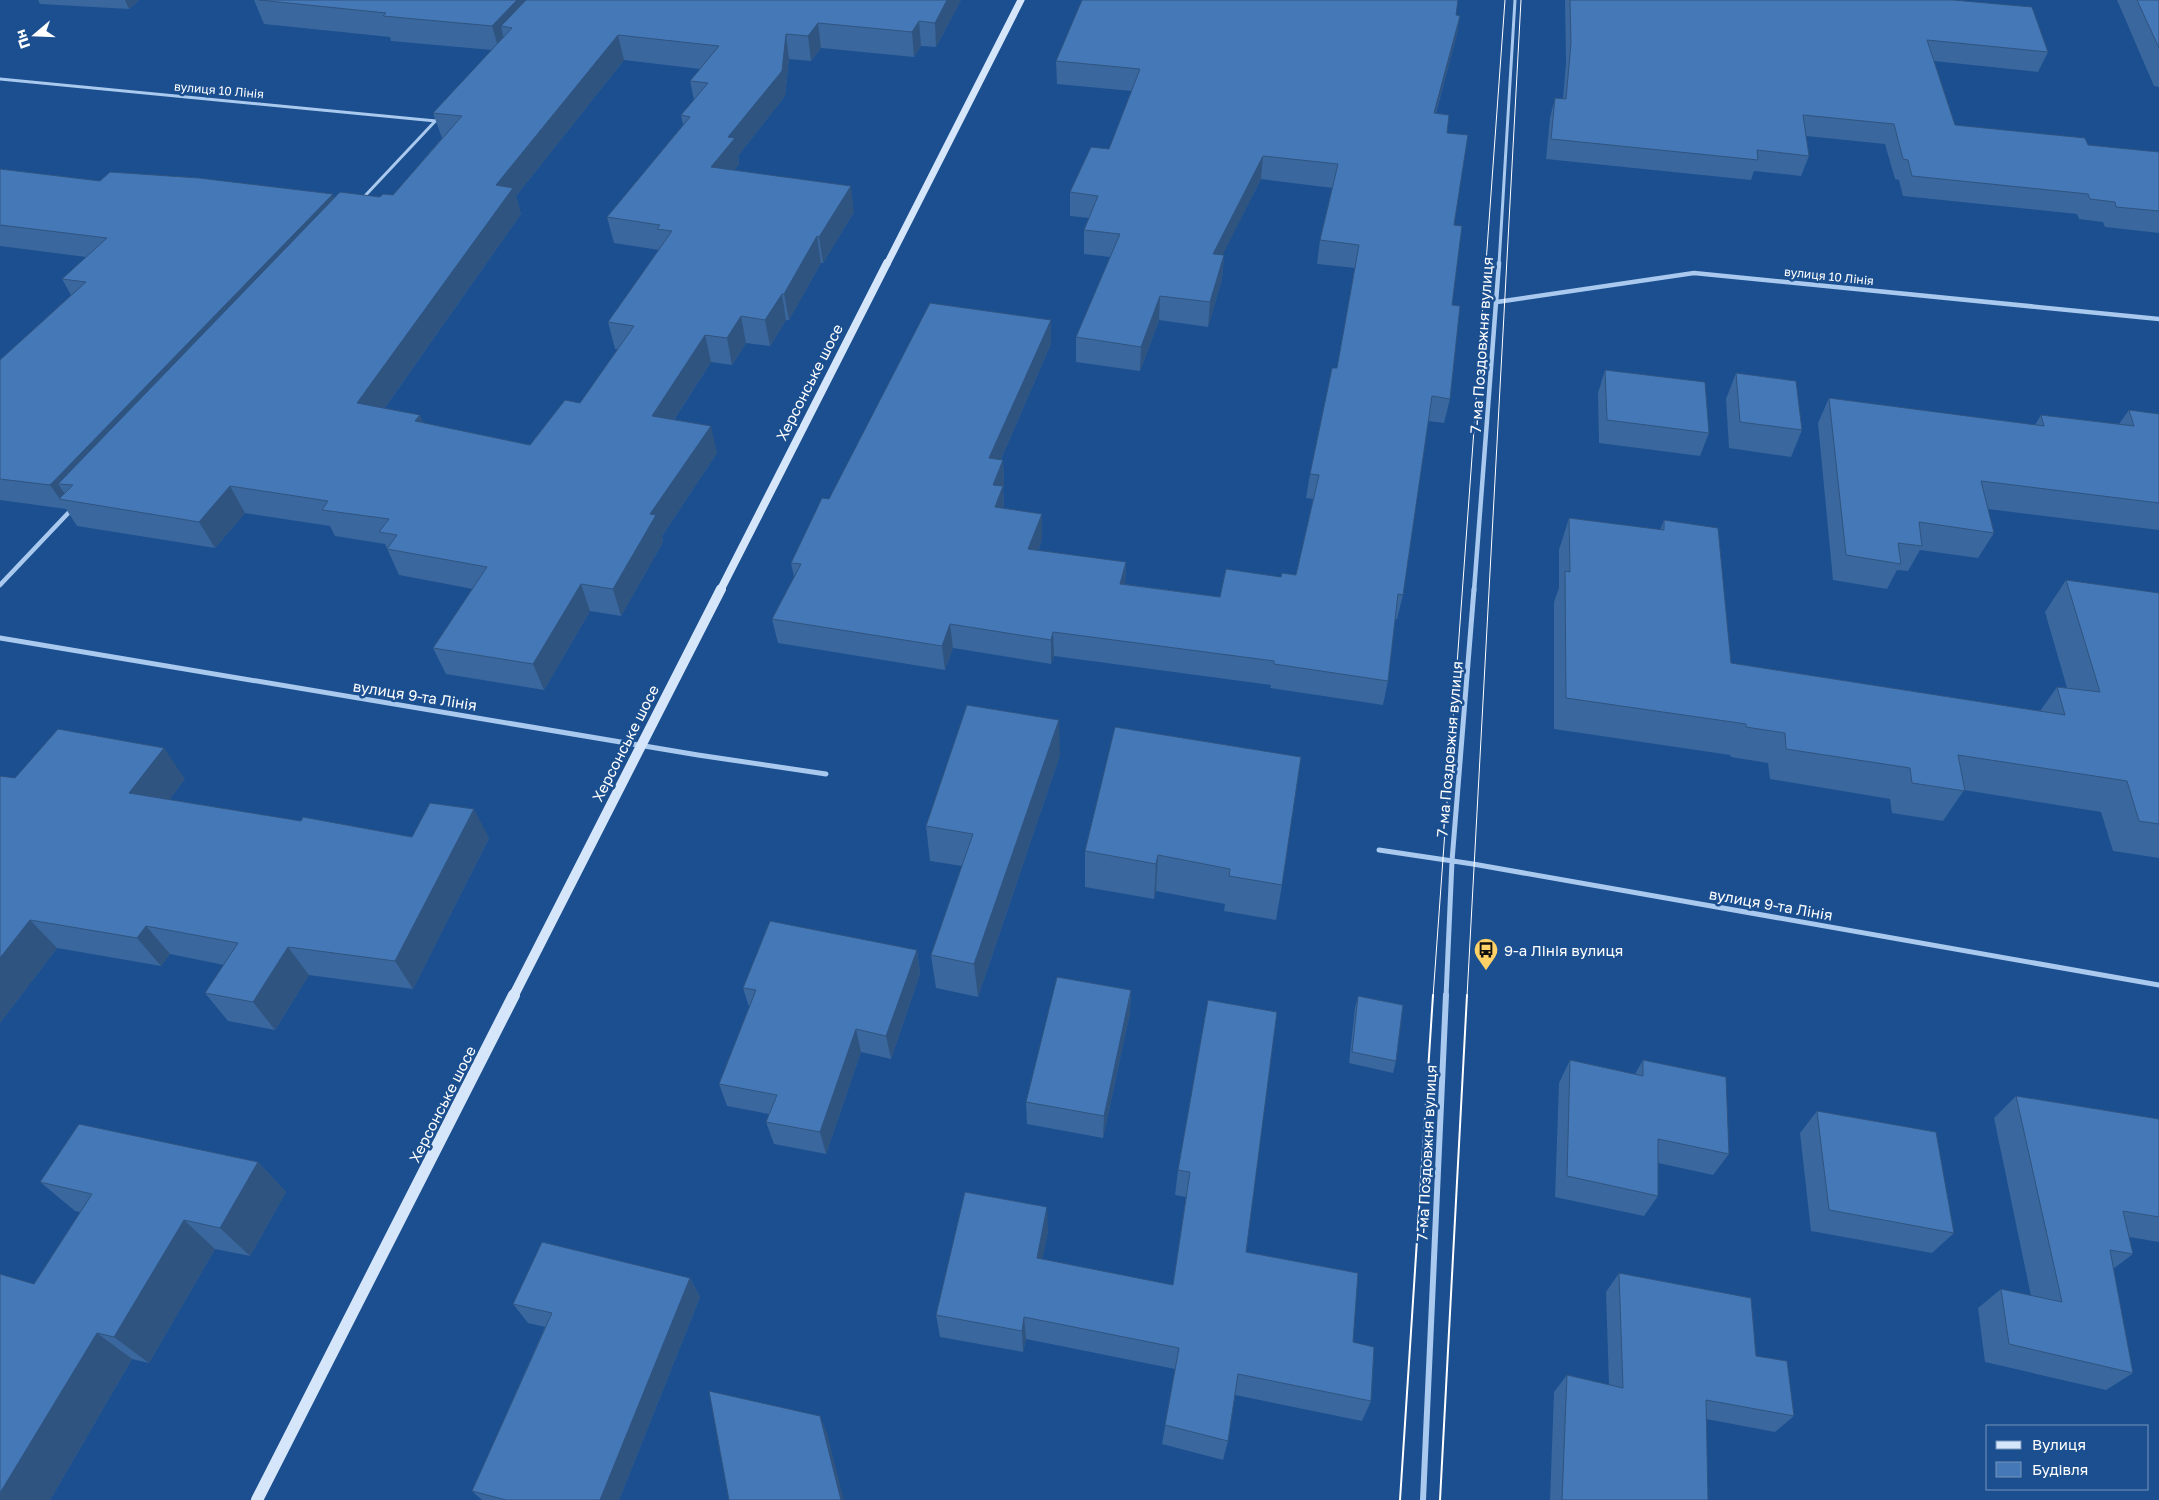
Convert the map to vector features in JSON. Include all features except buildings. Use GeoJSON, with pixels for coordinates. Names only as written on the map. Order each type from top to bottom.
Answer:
{"type":"FeatureCollection","features":[{"type":"Feature","properties":{"kind":"main road","name":"Херсонське шосе"},"geometry":{"type":"LineString","coordinates":[[258,1500],[1021,0]]}},
{"type":"Feature","properties":{"kind":"street","name":"7-ма Поздовжня вулиця"},"geometry":{"type":"LineString","coordinates":[[1423,1500],[1452,860],[1498,302],[1515,0]]}},
{"type":"Feature","properties":{"kind":"street","name":"вулиця 10 Лінія"},"geometry":{"type":"LineString","coordinates":[[0,79],[436,121]]}},
{"type":"Feature","properties":{"kind":"street"},"geometry":{"type":"LineString","coordinates":[[361,201],[442,114]]}},
{"type":"Feature","properties":{"kind":"street","name":"вулиця 10 Лінія"},"geometry":{"type":"LineString","coordinates":[[1498,302],[1694,273],[2159,319]]}},
{"type":"Feature","properties":{"kind":"street"},"geometry":{"type":"LineString","coordinates":[[0,585],[74,507]]}},
{"type":"Feature","properties":{"kind":"street","name":"вулиця 9-та Лінія"},"geometry":{"type":"LineString","coordinates":[[0,638],[826,774]]}},
{"type":"Feature","properties":{"kind":"street","name":"вулиця 9-та Лінія"},"geometry":{"type":"LineString","coordinates":[[1379,850],[1452,860],[2159,986]]}},
{"type":"Feature","properties":{"kind":"tram line"},"geometry":{"type":"LineString","coordinates":[[1433,997],[1505,0]]}},
{"type":"Feature","properties":{"kind":"tram line"},"geometry":{"type":"LineString","coordinates":[[1467,997],[1521,0]]}},
{"type":"Feature","properties":{"kind":"tram line"},"geometry":{"type":"LineString","coordinates":[[1400,1500],[1433,995]]}},
{"type":"Feature","properties":{"kind":"tram line"},"geometry":{"type":"LineString","coordinates":[[1440,1500],[1467,995]]}},
{"type":"Feature","properties":{"kind":"place","name":"9-а Лінія вулиця"},"geometry":{"type":"Point","coordinates":[1486,971]}}]}
